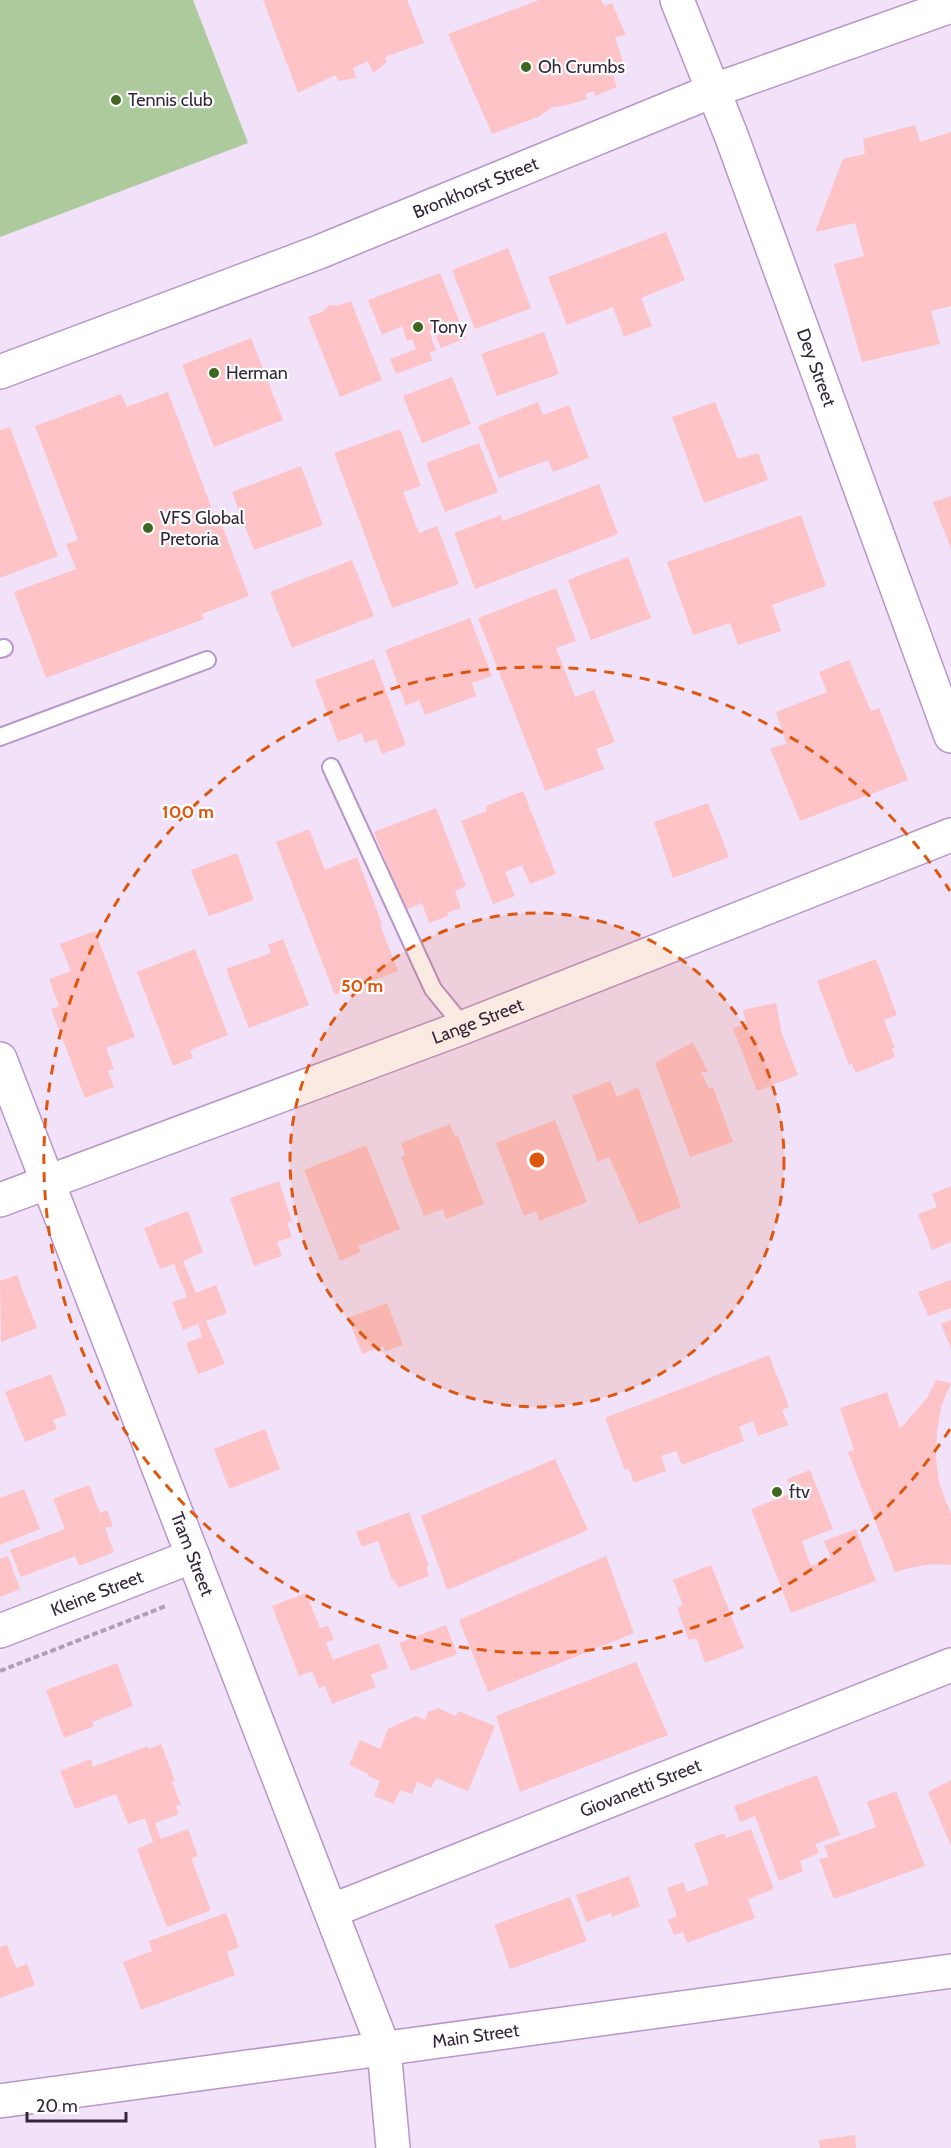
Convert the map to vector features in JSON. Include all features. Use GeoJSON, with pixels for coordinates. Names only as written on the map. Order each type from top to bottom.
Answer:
{"type":"FeatureCollection","features":[{"type":"Feature","properties":{"kind":"street","name":"Dey Street"},"geometry":{"type":"LineString","coordinates":[[677,0],[731,135],[951,736]]}},
{"type":"Feature","properties":{"kind":"street","name":"Bronkhorst Street"},"geometry":{"type":"LineString","coordinates":[[0,372],[319,252],[712,91],[951,6]]}},
{"type":"Feature","properties":{"kind":"street","name":"Lange Street"},"geometry":{"type":"LineString","coordinates":[[0,1200],[464,1027],[951,835]]}},
{"type":"Feature","properties":{"kind":"street","name":"Tram Street"},"geometry":{"type":"LineString","coordinates":[[0,1059],[384,2049],[393,2148]]}},
{"type":"Feature","properties":{"kind":"street","name":"Kleine Street"},"geometry":{"type":"LineString","coordinates":[[0,1631],[193,1556]]}},
{"type":"Feature","properties":{"kind":"street","name":"Giovanetti Street"},"geometry":{"type":"LineString","coordinates":[[331,1911],[951,1665]]}},
{"type":"Feature","properties":{"kind":"street","name":"Main Street"},"geometry":{"type":"LineString","coordinates":[[0,2101],[951,1971]]}},
{"type":"Feature","properties":{"kind":"lane"},"geometry":{"type":"LineString","coordinates":[[0,737],[207,660]]}},
{"type":"Feature","properties":{"kind":"lane"},"geometry":{"type":"LineString","coordinates":[[331,767],[434,988],[464,1027]]}},
{"type":"Feature","properties":{"kind":"path"},"geometry":{"type":"LineString","coordinates":[[0,1671],[166,1606]]}},
{"type":"Feature","properties":{"kind":"green space","name":"Tennis club"},"geometry":{"type":"Polygon","coordinates":[[[0,0],[193,0],[248,143],[0,237],[0,0]]]}},
{"type":"Feature","properties":{"kind":"building"},"geometry":{"type":"Polygon","coordinates":[[[263,0],[407,0],[424,43],[385,57],[387,62],[373,73],[368,61],[353,68],[356,78],[339,81],[335,75],[298,93],[263,0]]]}},
{"type":"Feature","properties":{"kind":"building"},"geometry":{"type":"Polygon","coordinates":[[[539,0],[601,0],[604,6],[612,3],[626,35],[615,37],[623,62],[610,66],[617,87],[595,96],[594,91],[585,94],[587,99],[553,107],[538,117],[492,134],[448,34],[539,0]]]}},
{"type":"Feature","properties":{"kind":"building"},"geometry":{"type":"Polygon","coordinates":[[[915,125],[920,142],[951,132],[951,306],[931,311],[940,344],[862,362],[834,264],[864,256],[855,223],[815,232],[843,159],[865,154],[863,139],[915,125]]]}},
{"type":"Feature","properties":{"kind":"building"},"geometry":{"type":"Polygon","coordinates":[[[666,232],[685,280],[641,298],[652,326],[624,337],[613,307],[567,325],[548,277],[666,232]]]}},
{"type":"Feature","properties":{"kind":"building"},"geometry":{"type":"Polygon","coordinates":[[[508,248],[531,308],[475,329],[452,270],[508,248]]]}},
{"type":"Feature","properties":{"kind":"building","name":"Tony"},"geometry":{"type":"Polygon","coordinates":[[[440,273],[466,338],[441,348],[433,329],[429,331],[436,350],[429,353],[433,360],[396,374],[390,359],[416,349],[412,339],[407,341],[402,326],[382,335],[368,300],[440,273]]]}},
{"type":"Feature","properties":{"kind":"building"},"geometry":{"type":"Polygon","coordinates":[[[351,301],[382,380],[340,397],[308,317],[322,312],[329,305],[337,306],[351,301]]]}},
{"type":"Feature","properties":{"kind":"building"},"geometry":{"type":"Polygon","coordinates":[[[544,332],[559,374],[497,396],[481,354],[544,332]]]}},
{"type":"Feature","properties":{"kind":"building"},"geometry":{"type":"Polygon","coordinates":[[[251,338],[283,420],[214,447],[182,365],[251,338]]]}},
{"type":"Feature","properties":{"kind":"building"},"geometry":{"type":"Polygon","coordinates":[[[452,377],[471,424],[422,443],[403,396],[452,377]]]}},
{"type":"Feature","properties":{"kind":"building","name":"VFS Global Pretoria"},"geometry":{"type":"Polygon","coordinates":[[[168,392],[215,517],[218,515],[249,596],[202,614],[204,619],[46,678],[14,592],[76,569],[66,544],[78,540],[35,426],[121,394],[127,407],[168,392]]]}},
{"type":"Feature","properties":{"kind":"building"},"geometry":{"type":"Polygon","coordinates":[[[538,402],[543,415],[569,405],[589,458],[553,472],[548,460],[499,478],[478,426],[538,402]]]}},
{"type":"Feature","properties":{"kind":"building"},"geometry":{"type":"Polygon","coordinates":[[[715,402],[738,459],[758,453],[768,480],[704,503],[672,417],[715,402]]]}},
{"type":"Feature","properties":{"kind":"building"},"geometry":{"type":"Polygon","coordinates":[[[10,427],[58,556],[0,578],[0,430],[10,427]]]}},
{"type":"Feature","properties":{"kind":"building"},"geometry":{"type":"Polygon","coordinates":[[[400,429],[421,486],[403,492],[419,533],[437,526],[459,584],[392,608],[334,453],[400,429]]]}},
{"type":"Feature","properties":{"kind":"building"},"geometry":{"type":"Polygon","coordinates":[[[479,443],[498,492],[445,512],[426,463],[479,443]]]}},
{"type":"Feature","properties":{"kind":"building"},"geometry":{"type":"Polygon","coordinates":[[[301,466],[323,525],[254,550],[232,492],[301,466]]]}},
{"type":"Feature","properties":{"kind":"building"},"geometry":{"type":"Polygon","coordinates":[[[599,484],[618,534],[475,589],[454,533],[501,515],[503,521],[599,484]]]}},
{"type":"Feature","properties":{"kind":"building"},"geometry":{"type":"Polygon","coordinates":[[[951,496],[951,549],[933,502],[951,496]]]}},
{"type":"Feature","properties":{"kind":"building"},"geometry":{"type":"Polygon","coordinates":[[[801,515],[826,586],[772,605],[781,631],[738,645],[730,623],[693,635],[667,562],[801,515]]]}},
{"type":"Feature","properties":{"kind":"building"},"geometry":{"type":"Polygon","coordinates":[[[628,557],[651,618],[591,640],[568,580],[628,557]]]}},
{"type":"Feature","properties":{"kind":"building"},"geometry":{"type":"Polygon","coordinates":[[[352,560],[374,616],[292,648],[270,592],[352,560]]]}},
{"type":"Feature","properties":{"kind":"building"},"geometry":{"type":"Polygon","coordinates":[[[556,588],[576,641],[556,648],[575,697],[594,690],[615,742],[596,749],[604,769],[545,791],[478,618],[556,588]]]}},
{"type":"Feature","properties":{"kind":"building"},"geometry":{"type":"Polygon","coordinates":[[[470,618],[492,676],[472,683],[476,696],[425,715],[419,700],[406,706],[385,650],[470,618]]]}},
{"type":"Feature","properties":{"kind":"building"},"geometry":{"type":"Polygon","coordinates":[[[374,659],[406,745],[382,754],[376,739],[365,743],[361,733],[338,742],[315,680],[374,659]]]}},
{"type":"Feature","properties":{"kind":"building"},"geometry":{"type":"Polygon","coordinates":[[[849,660],[871,711],[879,708],[908,780],[800,821],[770,748],[786,744],[776,712],[827,692],[819,672],[849,660]]]}},
{"type":"Feature","properties":{"kind":"building"},"geometry":{"type":"Polygon","coordinates":[[[523,791],[556,874],[530,884],[522,865],[505,872],[515,896],[493,904],[461,821],[487,811],[486,806],[523,791]]]}},
{"type":"Feature","properties":{"kind":"building"},"geometry":{"type":"Polygon","coordinates":[[[708,803],[729,857],[673,878],[654,822],[708,803]]]}},
{"type":"Feature","properties":{"kind":"building"},"geometry":{"type":"Polygon","coordinates":[[[436,808],[466,886],[455,891],[461,908],[429,923],[422,903],[405,910],[374,832],[436,808]]]}},
{"type":"Feature","properties":{"kind":"building"},"geometry":{"type":"Polygon","coordinates":[[[309,829],[325,870],[357,857],[398,971],[335,995],[276,842],[309,829]]]}},
{"type":"Feature","properties":{"kind":"building"},"geometry":{"type":"Polygon","coordinates":[[[237,853],[254,900],[209,916],[191,870],[237,853]]]}},
{"type":"Feature","properties":{"kind":"building"},"geometry":{"type":"Polygon","coordinates":[[[95,931],[135,1037],[106,1048],[114,1069],[108,1071],[114,1087],[85,1098],[51,1009],[59,1006],[49,979],[71,971],[60,944],[95,931]]]}},
{"type":"Feature","properties":{"kind":"building"},"geometry":{"type":"Polygon","coordinates":[[[283,939],[309,1005],[249,1028],[226,969],[271,953],[268,945],[283,939]]]}},
{"type":"Feature","properties":{"kind":"building"},"geometry":{"type":"Polygon","coordinates":[[[195,949],[228,1035],[190,1050],[193,1058],[173,1066],[137,972],[195,949]]]}},
{"type":"Feature","properties":{"kind":"building"},"geometry":{"type":"Polygon","coordinates":[[[876,959],[897,1015],[884,1020],[895,1048],[892,1049],[895,1057],[856,1073],[852,1064],[849,1065],[817,981],[876,959]]]}},
{"type":"Feature","properties":{"kind":"building"},"geometry":{"type":"Polygon","coordinates":[[[776,1003],[782,1034],[798,1075],[757,1091],[733,1028],[746,1024],[743,1010],[776,1003]]]}},
{"type":"Feature","properties":{"kind":"building"},"geometry":{"type":"Polygon","coordinates":[[[693,1042],[708,1072],[701,1072],[709,1089],[713,1087],[733,1142],[690,1157],[655,1063],[693,1042]]]}},
{"type":"Feature","properties":{"kind":"building"},"geometry":{"type":"Polygon","coordinates":[[[610,1081],[617,1097],[638,1087],[681,1207],[639,1224],[609,1157],[598,1162],[572,1096],[610,1081]]]}},
{"type":"Feature","properties":{"kind":"building"},"geometry":{"type":"Polygon","coordinates":[[[555,1120],[587,1202],[539,1221],[536,1211],[524,1216],[496,1143],[555,1120]]]}},
{"type":"Feature","properties":{"kind":"building"},"geometry":{"type":"Polygon","coordinates":[[[450,1124],[455,1137],[458,1136],[484,1204],[446,1219],[443,1209],[424,1216],[401,1157],[405,1155],[401,1143],[450,1124]]]}},
{"type":"Feature","properties":{"kind":"building"},"geometry":{"type":"Polygon","coordinates":[[[366,1145],[400,1229],[358,1246],[361,1252],[340,1261],[304,1170],[366,1145]]]}},
{"type":"Feature","properties":{"kind":"building"},"geometry":{"type":"Polygon","coordinates":[[[279,1181],[292,1221],[287,1223],[292,1237],[277,1242],[282,1256],[254,1266],[230,1198],[279,1181]]]}},
{"type":"Feature","properties":{"kind":"building"},"geometry":{"type":"Polygon","coordinates":[[[951,1186],[951,1242],[932,1250],[918,1214],[937,1207],[932,1194],[951,1186]]]}},
{"type":"Feature","properties":{"kind":"building"},"geometry":{"type":"Polygon","coordinates":[[[188,1211],[203,1252],[183,1261],[196,1293],[216,1285],[227,1313],[206,1321],[225,1364],[198,1374],[186,1343],[202,1337],[198,1324],[183,1330],[172,1302],[187,1297],[174,1264],[160,1269],[144,1228],[188,1211]]]}},
{"type":"Feature","properties":{"kind":"building"},"geometry":{"type":"Polygon","coordinates":[[[17,1275],[37,1328],[1,1342],[0,1281],[17,1275]]]}},
{"type":"Feature","properties":{"kind":"building"},"geometry":{"type":"Polygon","coordinates":[[[951,1280],[951,1308],[928,1316],[918,1292],[951,1280]]]}},
{"type":"Feature","properties":{"kind":"building"},"geometry":{"type":"Polygon","coordinates":[[[387,1303],[403,1345],[385,1351],[383,1346],[362,1354],[348,1318],[387,1303]]]}},
{"type":"Feature","properties":{"kind":"building"},"geometry":{"type":"Polygon","coordinates":[[[951,1320],[951,1349],[941,1324],[951,1320]]]}},
{"type":"Feature","properties":{"kind":"building"},"geometry":{"type":"Polygon","coordinates":[[[769,1355],[789,1407],[782,1410],[788,1425],[758,1436],[753,1421],[739,1427],[744,1441],[682,1465],[676,1451],[661,1456],[666,1471],[634,1483],[629,1469],[625,1470],[605,1418],[769,1355]]]}},
{"type":"Feature","properties":{"kind":"building"},"geometry":{"type":"Polygon","coordinates":[[[51,1374],[67,1415],[53,1420],[57,1429],[25,1442],[5,1392],[51,1374]]]}},
{"type":"Feature","properties":{"kind":"building"},"geometry":{"type":"Polygon","coordinates":[[[936,1380],[951,1383],[941,1407],[936,1457],[939,1483],[951,1514],[951,1565],[933,1564],[895,1572],[848,1452],[854,1450],[840,1408],[887,1392],[900,1429],[927,1398],[936,1380]]]}},
{"type":"Feature","properties":{"kind":"building"},"geometry":{"type":"Polygon","coordinates":[[[265,1429],[280,1469],[229,1489],[214,1449],[265,1429]]]}},
{"type":"Feature","properties":{"kind":"building"},"geometry":{"type":"Polygon","coordinates":[[[555,1459],[588,1530],[447,1590],[421,1516],[555,1459]]]}},
{"type":"Feature","properties":{"kind":"building"},"geometry":{"type":"Polygon","coordinates":[[[810,1470],[833,1529],[802,1541],[811,1566],[831,1558],[824,1541],[856,1529],[876,1581],[791,1613],[751,1509],[792,1493],[787,1479],[810,1470]]]}},
{"type":"Feature","properties":{"kind":"building"},"geometry":{"type":"Polygon","coordinates":[[[89,1485],[100,1513],[107,1510],[113,1526],[105,1528],[114,1552],[79,1566],[75,1556],[21,1577],[10,1550],[65,1529],[53,1499],[89,1485]]]}},
{"type":"Feature","properties":{"kind":"building"},"geometry":{"type":"Polygon","coordinates":[[[24,1489],[40,1529],[0,1545],[0,1498],[24,1489]]]}},
{"type":"Feature","properties":{"kind":"building"},"geometry":{"type":"Polygon","coordinates":[[[409,1512],[429,1566],[426,1567],[429,1576],[398,1588],[394,1579],[392,1580],[378,1541],[362,1547],[356,1532],[409,1512]]]}},
{"type":"Feature","properties":{"kind":"building"},"geometry":{"type":"Polygon","coordinates":[[[8,1556],[20,1589],[0,1597],[0,1559],[8,1556]]]}},
{"type":"Feature","properties":{"kind":"building"},"geometry":{"type":"Polygon","coordinates":[[[606,1556],[634,1633],[488,1692],[459,1620],[606,1556]]]}},
{"type":"Feature","properties":{"kind":"building"},"geometry":{"type":"Polygon","coordinates":[[[711,1565],[744,1648],[705,1663],[696,1638],[689,1640],[677,1608],[683,1605],[673,1580],[711,1565]]]}},
{"type":"Feature","properties":{"kind":"building"},"geometry":{"type":"Polygon","coordinates":[[[306,1593],[320,1628],[328,1626],[334,1639],[326,1643],[333,1660],[379,1643],[388,1668],[371,1675],[376,1687],[332,1704],[325,1686],[319,1688],[312,1671],[299,1676],[272,1606],[306,1593]]]}},
{"type":"Feature","properties":{"kind":"building"},"geometry":{"type":"Polygon","coordinates":[[[446,1625],[457,1654],[411,1671],[399,1643],[446,1625]]]}},
{"type":"Feature","properties":{"kind":"building"},"geometry":{"type":"Polygon","coordinates":[[[636,1662],[668,1735],[520,1792],[496,1716],[636,1662]]]}},
{"type":"Feature","properties":{"kind":"building"},"geometry":{"type":"Polygon","coordinates":[[[117,1663],[133,1706],[92,1722],[94,1726],[64,1738],[46,1690],[117,1663]]]}},
{"type":"Feature","properties":{"kind":"building"},"geometry":{"type":"Polygon","coordinates":[[[438,1708],[456,1716],[458,1711],[495,1726],[468,1791],[436,1778],[431,1788],[417,1782],[412,1794],[400,1790],[394,1804],[374,1796],[380,1781],[349,1765],[360,1740],[380,1749],[388,1729],[416,1716],[425,1720],[428,1712],[438,1708]]]}},
{"type":"Feature","properties":{"kind":"building"},"geometry":{"type":"Polygon","coordinates":[[[161,1744],[181,1805],[176,1806],[179,1814],[155,1823],[161,1839],[188,1829],[198,1856],[191,1858],[211,1910],[167,1927],[137,1849],[153,1842],[145,1818],[128,1824],[116,1794],[75,1809],[60,1771],[91,1759],[93,1767],[148,1746],[149,1749],[161,1744]]]}},
{"type":"Feature","properties":{"kind":"building"},"geometry":{"type":"Polygon","coordinates":[[[817,1775],[840,1835],[815,1844],[819,1853],[800,1861],[803,1871],[779,1881],[755,1816],[740,1822],[734,1806],[817,1775]]]}},
{"type":"Feature","properties":{"kind":"building"},"geometry":{"type":"Polygon","coordinates":[[[951,1780],[951,1846],[928,1792],[951,1780]]]}},
{"type":"Feature","properties":{"kind":"building"},"geometry":{"type":"Polygon","coordinates":[[[896,1791],[925,1866],[834,1899],[819,1859],[828,1857],[824,1846],[876,1827],[867,1802],[896,1791]]]}},
{"type":"Feature","properties":{"kind":"building"},"geometry":{"type":"Polygon","coordinates":[[[751,1829],[774,1889],[748,1899],[755,1918],[687,1943],[683,1932],[674,1935],[668,1920],[677,1916],[667,1888],[683,1882],[687,1892],[709,1884],[694,1844],[724,1833],[726,1838],[751,1829]]]}},
{"type":"Feature","properties":{"kind":"building"},"geometry":{"type":"Polygon","coordinates":[[[629,1876],[640,1906],[612,1917],[611,1913],[586,1922],[576,1895],[629,1876]]]}},
{"type":"Feature","properties":{"kind":"building"},"geometry":{"type":"Polygon","coordinates":[[[570,1897],[587,1941],[510,1969],[494,1925],[570,1897]]]}},
{"type":"Feature","properties":{"kind":"building"},"geometry":{"type":"Polygon","coordinates":[[[226,1913],[239,1947],[227,1952],[235,1975],[141,2010],[123,1962],[152,1951],[149,1941],[226,1913]]]}},
{"type":"Feature","properties":{"kind":"building"},"geometry":{"type":"Polygon","coordinates":[[[7,1945],[16,1968],[27,1964],[35,1985],[0,1998],[0,1947],[7,1945]]]}},
{"type":"Feature","properties":{"kind":"building"},"geometry":{"type":"Polygon","coordinates":[[[855,2135],[856,2148],[820,2148],[819,2140],[855,2135]]]}},
{"type":"Feature","properties":{"kind":"place","name":"Oh Crumbs"},"geometry":{"type":"Point","coordinates":[526,67]}},
{"type":"Feature","properties":{"kind":"place","name":"Tennis club"},"geometry":{"type":"Point","coordinates":[116,100]}},
{"type":"Feature","properties":{"kind":"place","name":"Tony"},"geometry":{"type":"Point","coordinates":[418,327]}},
{"type":"Feature","properties":{"kind":"place","name":"Herman"},"geometry":{"type":"Point","coordinates":[214,373]}},
{"type":"Feature","properties":{"kind":"place","name":"VFS Global Pretoria"},"geometry":{"type":"Point","coordinates":[148,528]}},
{"type":"Feature","properties":{"kind":"place","name":"ftv"},"geometry":{"type":"Point","coordinates":[777,1492]}}]}
